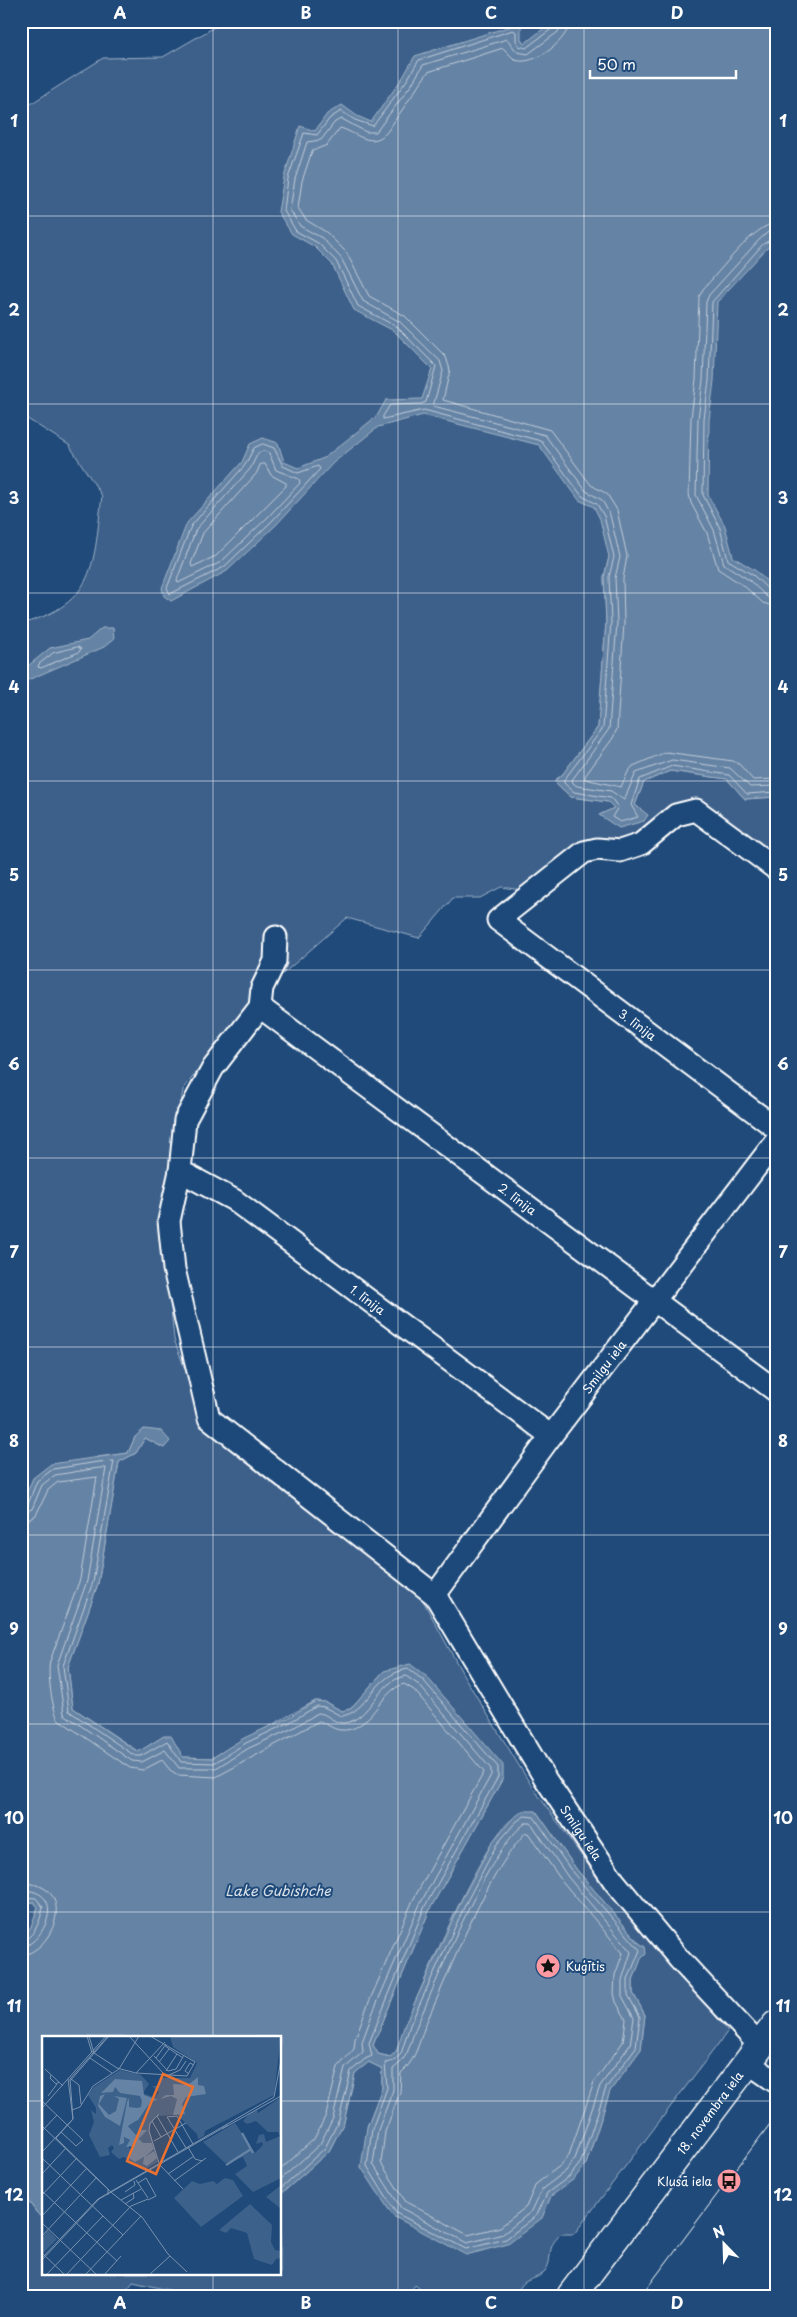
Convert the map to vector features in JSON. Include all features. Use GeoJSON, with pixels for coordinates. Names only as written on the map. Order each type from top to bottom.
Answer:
{"type":"FeatureCollection","features":[{"type":"Feature","properties":{"kind":"main road","name":"18. novembra iela"},"geometry":{"type":"LineString","coordinates":[[571,2296],[761,2045]]}},
{"type":"Feature","properties":{"kind":"street","name":"3. līnija"},"geometry":{"type":"LineString","coordinates":[[776,869],[696,810],[676,814],[641,844],[620,850],[597,848],[584,852],[498,920],[776,1128]]}},
{"type":"Feature","properties":{"kind":"street"},"geometry":{"type":"LineString","coordinates":[[180,1171],[185,1120],[213,1068],[260,1007],[262,988],[275,961],[276,937]]}},
{"type":"Feature","properties":{"kind":"street","name":"2. līnija"},"geometry":{"type":"LineString","coordinates":[[260,1007],[776,1391]]}},
{"type":"Feature","properties":{"kind":"street","name":"Smilgu iela"},"geometry":{"type":"LineString","coordinates":[[435,1595],[551,1436],[776,1141]]}},
{"type":"Feature","properties":{"kind":"street","name":"Smilgu iela"},"geometry":{"type":"LineString","coordinates":[[180,1171],[169,1221],[174,1269],[209,1418],[435,1595],[546,1780],[614,1881],[679,1959],[761,2045]]}},
{"type":"Feature","properties":{"kind":"street","name":"1. līnija"},"geometry":{"type":"LineString","coordinates":[[180,1171],[234,1200],[551,1436]]}},
{"type":"Feature","properties":{"kind":"street"},"geometry":{"type":"LineString","coordinates":[[761,2045],[776,2082]]}},
{"type":"Feature","properties":{"kind":"shaded area"},"geometry":{"type":"Polygon","coordinates":[[[225,21],[776,21],[776,604],[609,557],[604,577],[606,622],[598,727],[562,775],[554,781],[571,797],[608,802],[614,808],[600,815],[647,815],[635,805],[644,782],[670,771],[727,779],[745,799],[776,797],[776,857],[691,798],[639,838],[522,890],[501,887],[480,898],[453,898],[419,938],[347,918],[246,1006],[183,1090],[163,1227],[174,1339],[203,1419],[260,1474],[421,1597],[464,1676],[531,1785],[606,1890],[650,1936],[728,2031],[574,2234],[561,2234],[554,2241],[548,2266],[544,2272],[525,2282],[519,2289],[517,2296],[429,2296],[415,2285],[407,2296],[196,2296],[133,2282],[122,2296],[38,2296],[21,2292],[21,2191],[37,2213],[42,2217],[42,2274],[281,2274],[281,2194],[329,2151],[344,2122],[355,2073],[368,2062],[382,2068],[382,2088],[367,2127],[541,2218],[551,2196],[586,2164],[610,2091],[641,2049],[645,2015],[633,1993],[633,1980],[645,1947],[639,1943],[577,1870],[536,1811],[514,1818],[502,1829],[488,1850],[472,1878],[442,1941],[409,2016],[398,2049],[391,2057],[378,2054],[373,2045],[430,1909],[503,1778],[384,1671],[350,1709],[342,1711],[325,1702],[315,1701],[212,1758],[183,1757],[164,1736],[139,1752],[73,1708],[68,1667],[98,1584],[119,1462],[136,1453],[145,1438],[164,1448],[161,1431],[135,1437],[128,1453],[97,1457],[21,1507],[21,624],[46,615],[65,605],[78,592],[87,577],[93,560],[102,496],[69,445],[21,415],[21,110],[103,58],[163,57],[225,21]]]}},
{"type":"Feature","properties":{"kind":"shaded area"},"geometry":{"type":"Polygon","coordinates":[[[23,1901],[34,1902],[38,1907],[31,1927],[21,1938],[23,1901]]]}},
{"type":"Feature","properties":{"kind":"water"},"geometry":{"type":"Polygon","coordinates":[[[553,21],[640,21],[642,23],[650,21],[776,21],[776,241],[767,248],[717,302],[714,381],[709,420],[708,495],[725,526],[733,557],[756,571],[776,590],[776,797],[745,799],[727,779],[670,771],[644,782],[635,805],[648,815],[644,821],[619,828],[599,815],[614,808],[608,802],[571,797],[554,781],[562,775],[598,727],[606,622],[604,577],[609,557],[600,519],[594,507],[579,500],[539,445],[423,415],[378,427],[333,463],[276,525],[227,571],[171,601],[164,596],[162,588],[187,523],[242,462],[250,444],[263,438],[278,443],[284,462],[298,468],[324,458],[377,416],[386,400],[422,399],[432,369],[394,331],[354,310],[332,264],[315,247],[292,234],[278,212],[284,177],[300,126],[315,131],[327,114],[342,105],[357,116],[371,122],[403,77],[415,56],[521,23],[521,39],[524,44],[553,21]]]}},
{"type":"Feature","properties":{"kind":"water"},"geometry":{"type":"Polygon","coordinates":[[[102,628],[113,628],[114,639],[104,647],[21,683],[21,669],[28,666],[50,648],[88,640],[102,628]]]}},
{"type":"Feature","properties":{"kind":"water","name":"Lake Gubishche"},"geometry":{"type":"Polygon","coordinates":[[[144,1429],[161,1431],[170,1441],[164,1448],[145,1438],[136,1453],[119,1462],[98,1584],[68,1667],[73,1708],[138,1752],[164,1736],[171,1736],[183,1757],[212,1758],[244,1738],[288,1718],[316,1701],[325,1702],[342,1711],[350,1709],[384,1671],[410,1664],[426,1676],[503,1765],[503,1778],[430,1909],[373,2045],[378,2054],[390,2057],[396,2052],[405,2024],[462,1899],[493,1841],[513,1818],[523,1811],[536,1811],[577,1870],[639,1943],[645,1947],[646,1954],[641,1959],[633,1980],[633,1993],[645,2015],[641,2049],[610,2091],[586,2164],[574,2179],[551,2196],[542,2218],[508,2244],[466,2255],[393,2216],[361,2167],[367,2127],[382,2088],[382,2069],[369,2062],[355,2073],[344,2122],[329,2151],[281,2194],[281,2036],[42,2036],[42,2217],[37,2213],[21,2191],[21,1938],[31,1927],[38,1907],[34,1902],[21,1903],[21,1507],[33,1478],[51,1464],[128,1453],[135,1437],[144,1429]]]}},
{"type":"Feature","properties":{"kind":"tram line"},"geometry":{"type":"LineString","coordinates":[[641,2296],[776,2116]]}},
{"type":"Feature","properties":{"kind":"place","name":"Kuģītis"},"geometry":{"type":"Point","coordinates":[548,1966]}},
{"type":"Feature","properties":{"kind":"place","name":"Klusā iela"},"geometry":{"type":"Point","coordinates":[729,2181]}}]}
